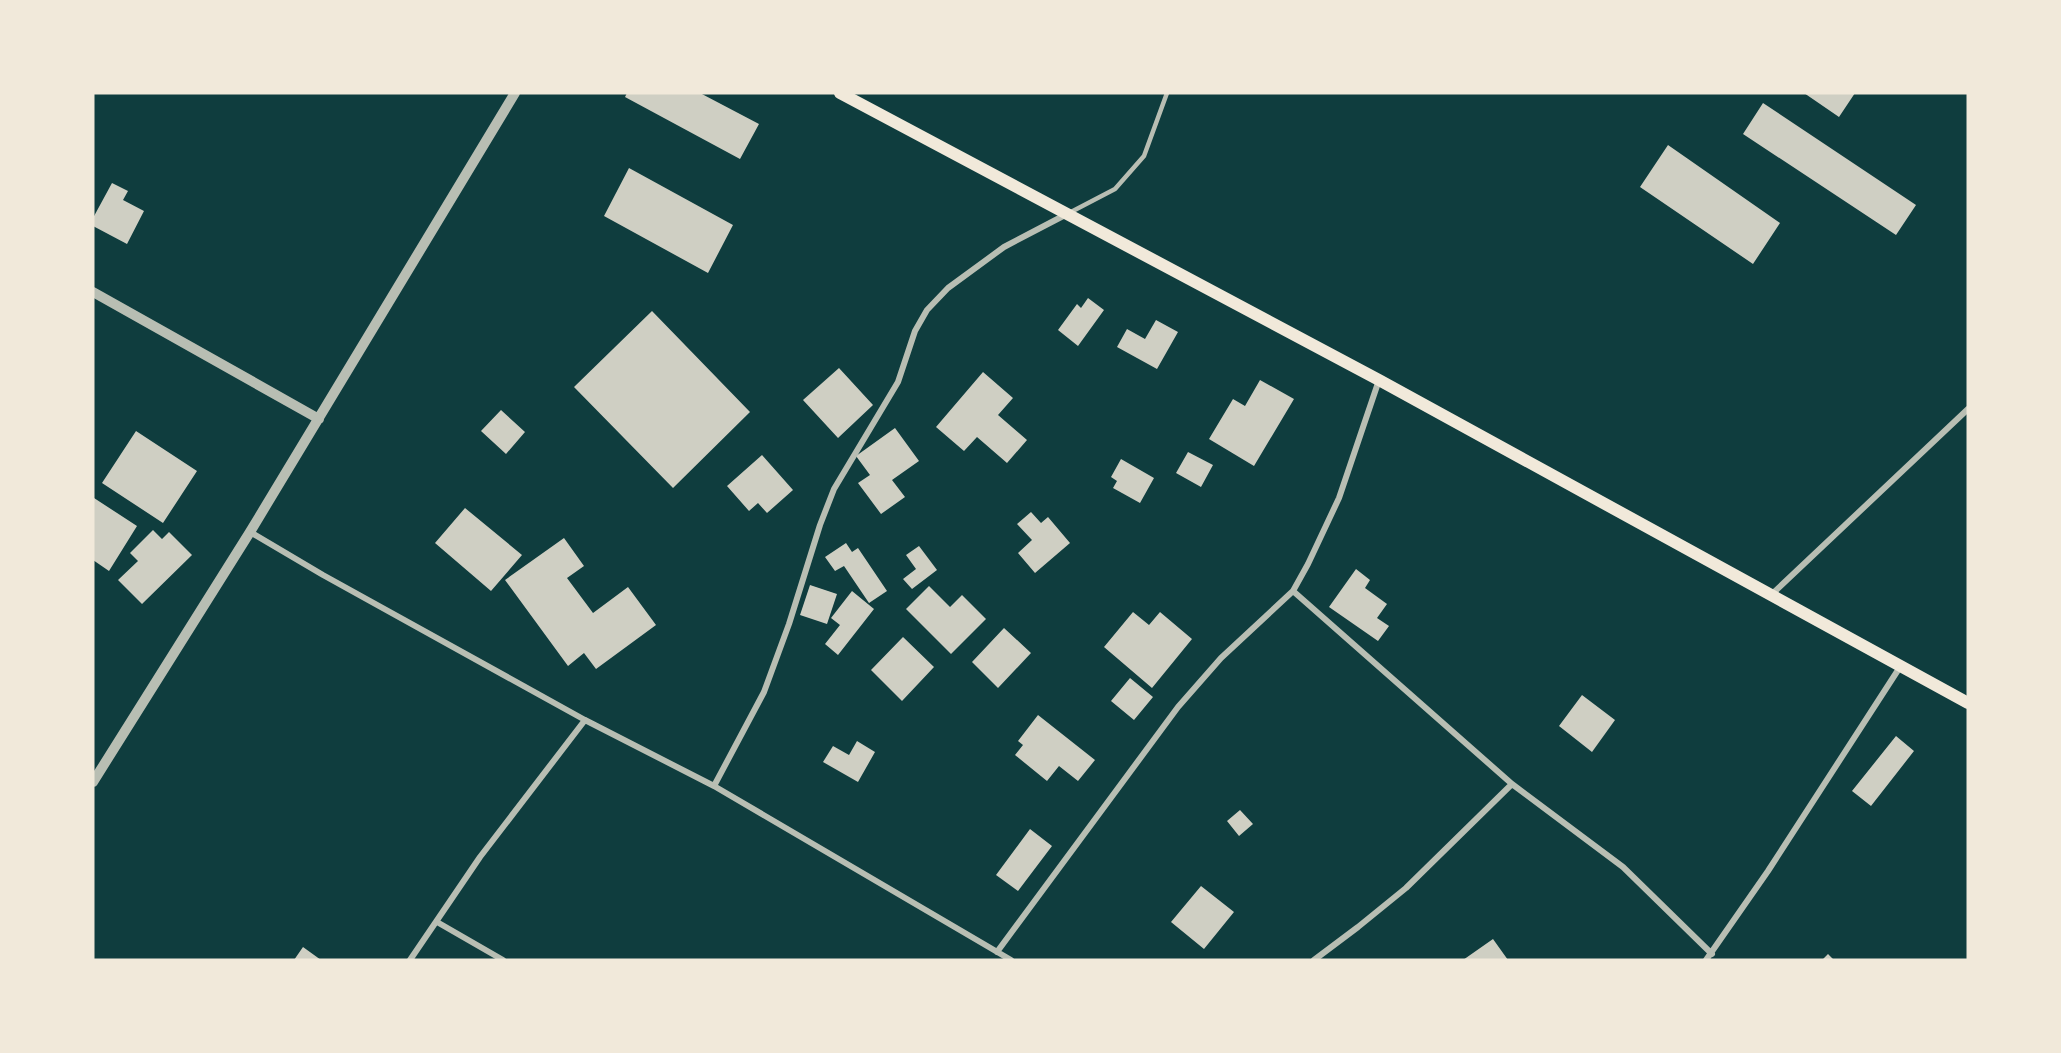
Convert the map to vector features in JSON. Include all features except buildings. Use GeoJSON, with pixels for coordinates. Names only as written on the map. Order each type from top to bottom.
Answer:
{"type":"FeatureCollection","features":[{"type":"Feature","properties":{"kind":"main road"},"geometry":{"type":"LineString","coordinates":[[840,93],[1379,380],[1968,703]]}},
{"type":"Feature","properties":{"kind":"street"},"geometry":{"type":"LineString","coordinates":[[93,782],[250,532],[515,93]]}},
{"type":"Feature","properties":{"kind":"street"},"geometry":{"type":"LineString","coordinates":[[714,786],[764,692],[834,489],[898,382],[915,332],[927,310],[948,288],[1004,247],[1068,214]]}},
{"type":"Feature","properties":{"kind":"street"},"geometry":{"type":"LineString","coordinates":[[93,292],[319,419]]}},
{"type":"Feature","properties":{"kind":"street"},"geometry":{"type":"LineString","coordinates":[[997,952],[1178,707],[1221,658],[1293,591],[1313,556],[1339,498],[1379,380]]}},
{"type":"Feature","properties":{"kind":"street"},"geometry":{"type":"LineString","coordinates":[[1770,596],[1968,409]]}},
{"type":"Feature","properties":{"kind":"street"},"geometry":{"type":"LineString","coordinates":[[250,532],[585,720],[714,786],[1011,960]]}},
{"type":"Feature","properties":{"kind":"street"},"geometry":{"type":"LineString","coordinates":[[1293,591],[1512,784],[1623,867],[1712,954]]}},
{"type":"Feature","properties":{"kind":"street"},"geometry":{"type":"LineString","coordinates":[[1706,960],[1900,667]]}},
{"type":"Feature","properties":{"kind":"street"},"geometry":{"type":"LineString","coordinates":[[410,960],[480,857],[585,720]]}},
{"type":"Feature","properties":{"kind":"street"},"geometry":{"type":"LineString","coordinates":[[1314,960],[1406,888],[1512,784]]}},
{"type":"Feature","properties":{"kind":"street"},"geometry":{"type":"LineString","coordinates":[[437,922],[503,960]]}},
{"type":"Feature","properties":{"kind":"lane"},"geometry":{"type":"LineString","coordinates":[[1068,214],[1115,189],[1143,156],[1167,93]]}}]}
